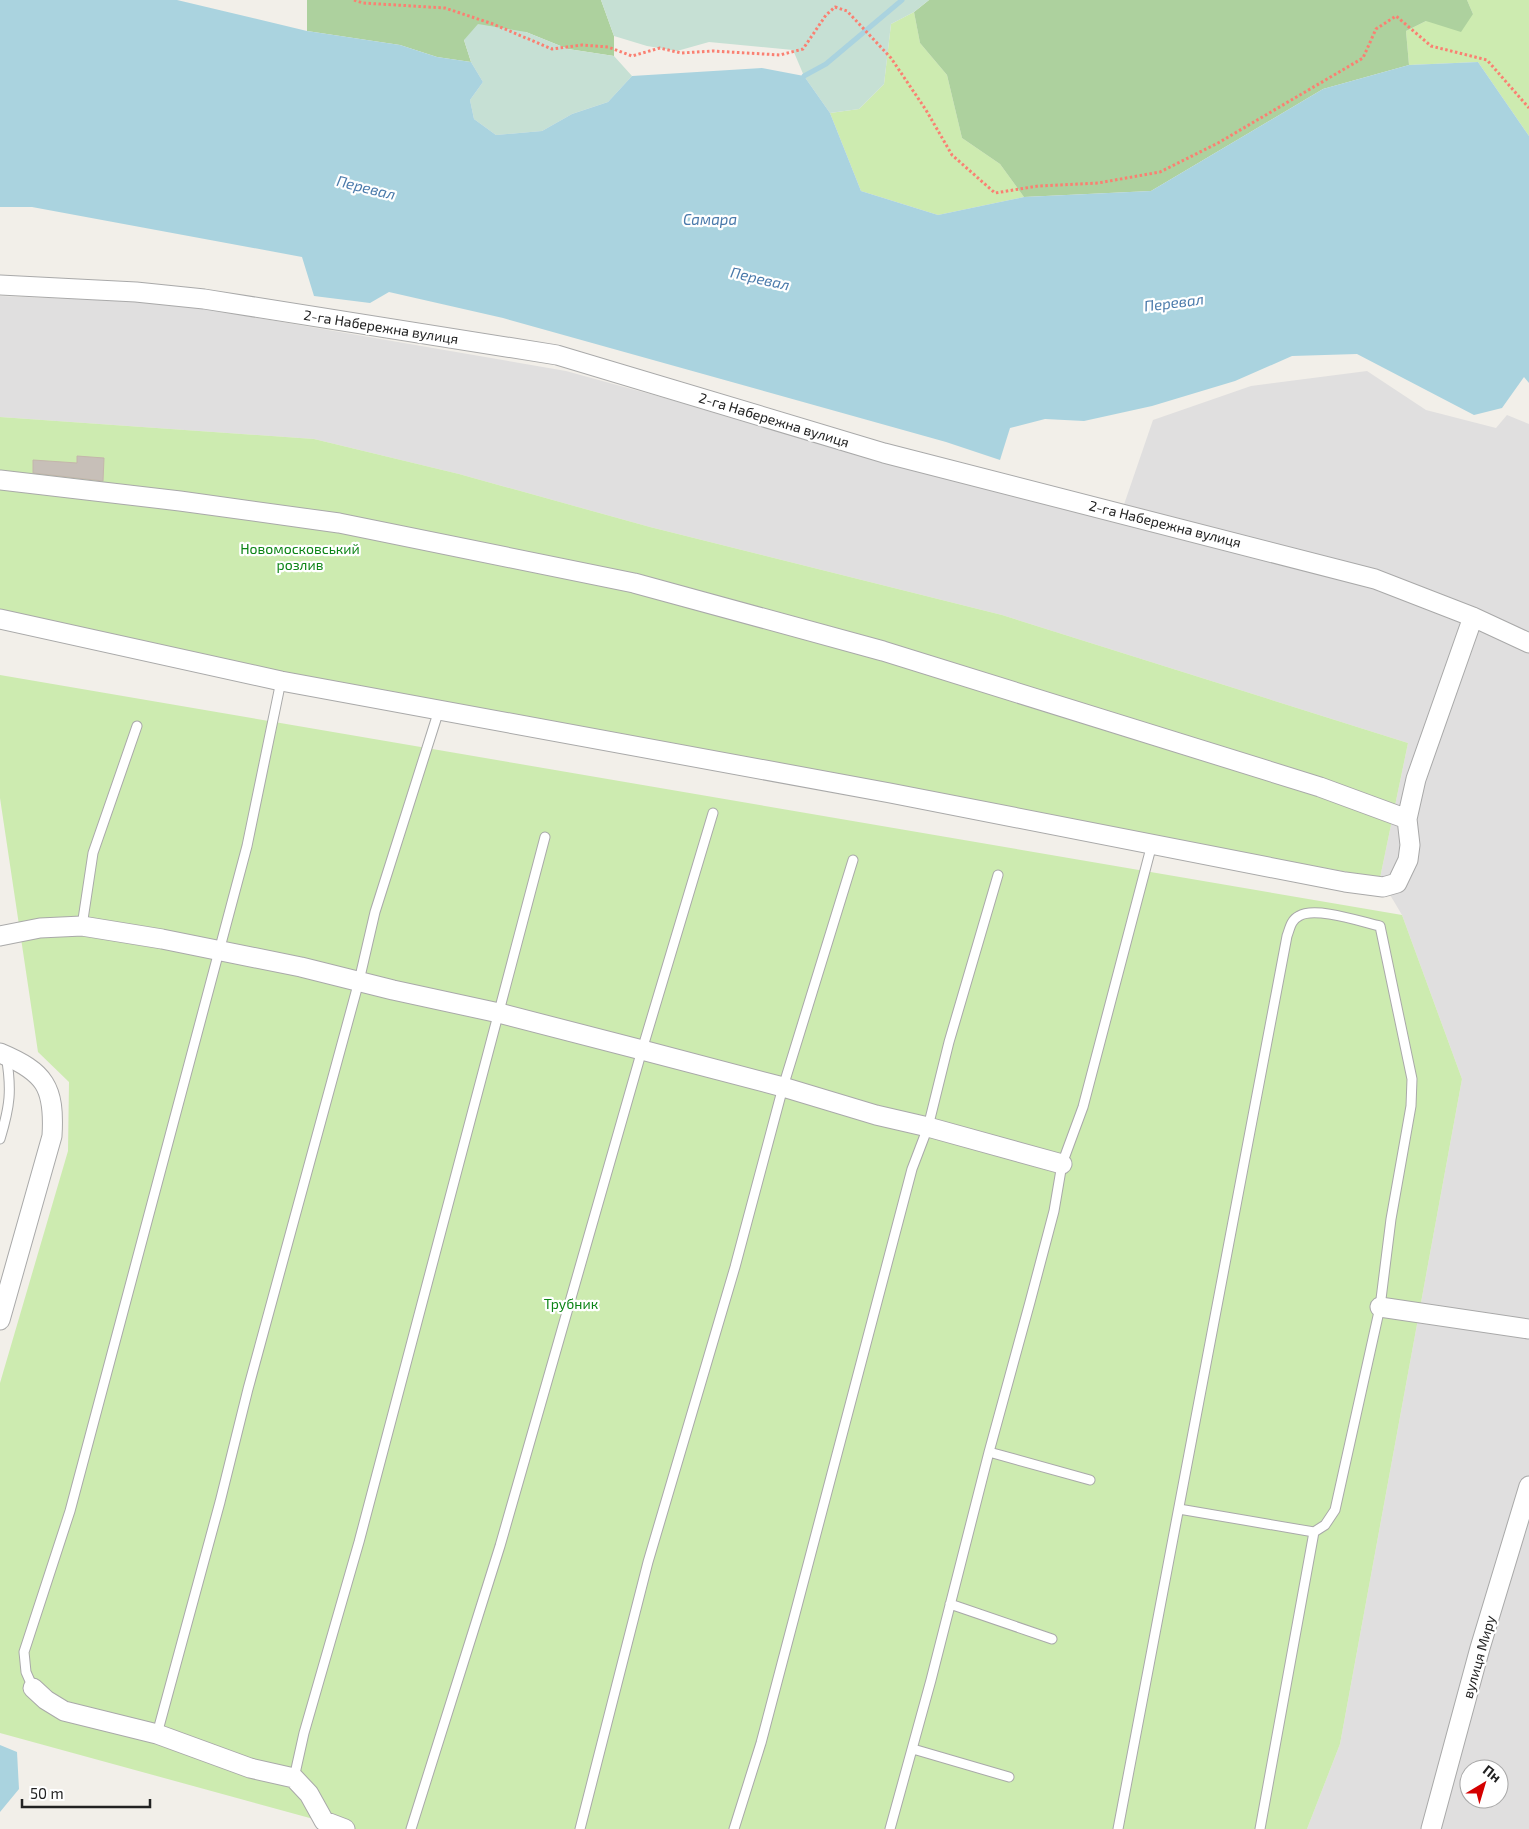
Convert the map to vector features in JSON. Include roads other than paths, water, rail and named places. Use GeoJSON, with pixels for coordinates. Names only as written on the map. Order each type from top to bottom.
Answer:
{"type":"FeatureCollection","features":[{"type":"Feature","properties":{"kind":"street","name":"2-га Набережна вулиця"},"geometry":{"type":"LineString","coordinates":[[0,285],[136,292],[204,299],[557,355],[884,453],[1375,579],[1473,616],[1529,643]]}},
{"type":"Feature","properties":{"kind":"street"},"geometry":{"type":"LineString","coordinates":[[0,480],[180,501],[339,523],[634,583],[883,651],[1320,787],[1407,819]]}},
{"type":"Feature","properties":{"kind":"street"},"geometry":{"type":"LineString","coordinates":[[0,620],[281,681],[1152,844],[1345,882],[1391,887],[1397,883],[1408,860],[1410,844],[1407,819],[1416,780],[1473,616]]}},
{"type":"Feature","properties":{"kind":"street"},"geometry":{"type":"LineString","coordinates":[[0,936],[40,928],[82,926],[301,967],[499,1013],[642,1050],[783,1087],[876,1115],[928,1126],[1062,1164]]}},
{"type":"Feature","properties":{"kind":"street"},"geometry":{"type":"LineString","coordinates":[[0,1320],[52,1136],[54,1108],[45,1084],[31,1068],[3,1054]]}},
{"type":"Feature","properties":{"kind":"street"},"geometry":{"type":"LineString","coordinates":[[1380,1307],[1529,1329]]}},
{"type":"Feature","properties":{"kind":"street","name":"вулиця Миру"},"geometry":{"type":"LineString","coordinates":[[1431,1829],[1480,1648],[1529,1486]]}},
{"type":"Feature","properties":{"kind":"street"},"geometry":{"type":"LineString","coordinates":[[33,1688],[46,1700],[64,1711],[157,1734],[250,1768],[294,1778],[309,1794],[326,1825],[345,1829]]}},
{"type":"Feature","properties":{"kind":"lane"},"geometry":{"type":"LineString","coordinates":[[33,1688],[26,1672],[24,1652],[70,1511],[247,846],[281,681]]}},
{"type":"Feature","properties":{"kind":"lane"},"geometry":{"type":"LineString","coordinates":[[157,1734],[218,1511],[248,1388],[359,981],[375,912],[439,710]]}},
{"type":"Feature","properties":{"kind":"lane"},"geometry":{"type":"LineString","coordinates":[[82,926],[93,853],[137,726]]}},
{"type":"Feature","properties":{"kind":"lane"},"geometry":{"type":"LineString","coordinates":[[411,1829],[500,1546],[642,1050],[713,814]]}},
{"type":"Feature","properties":{"kind":"lane"},"geometry":{"type":"LineString","coordinates":[[294,1778],[304,1733],[359,1542],[545,837]]}},
{"type":"Feature","properties":{"kind":"lane"},"geometry":{"type":"LineString","coordinates":[[890,1829],[913,1749],[989,1452],[1042,1257],[1062,1164],[1083,1107],[1152,844]]}},
{"type":"Feature","properties":{"kind":"lane"},"geometry":{"type":"LineString","coordinates":[[580,1829],[648,1562],[735,1267],[783,1087],[853,860]]}},
{"type":"Feature","properties":{"kind":"lane"},"geometry":{"type":"LineString","coordinates":[[734,1829],[761,1743],[912,1169],[928,1126],[949,1042],[998,875]]}},
{"type":"Feature","properties":{"kind":"lane"},"geometry":{"type":"LineString","coordinates":[[1118,1829],[1287,936],[1292,923],[1298,916],[1306,913],[1317,913],[1380,926],[1412,1079],[1411,1106],[1390,1219],[1380,1307],[1335,1510],[1325,1525],[1314,1532],[1179,1509]]}},
{"type":"Feature","properties":{"kind":"lane"},"geometry":{"type":"LineString","coordinates":[[0,1140],[7,1117],[11,1083],[3,1054]]}},
{"type":"Feature","properties":{"kind":"lane"},"geometry":{"type":"LineString","coordinates":[[989,1452],[1090,1480]]}},
{"type":"Feature","properties":{"kind":"lane"},"geometry":{"type":"LineString","coordinates":[[1260,1829],[1314,1532]]}},
{"type":"Feature","properties":{"kind":"lane"},"geometry":{"type":"LineString","coordinates":[[950,1604],[1052,1639]]}},
{"type":"Feature","properties":{"kind":"lane"},"geometry":{"type":"LineString","coordinates":[[913,1749],[1009,1777]]}},
{"type":"Feature","properties":{"kind":"water","name":"Самара"},"geometry":{"type":"Polygon","coordinates":[[[0,0],[177,0],[307,31],[400,45],[437,57],[471,62],[483,82],[470,100],[474,119],[496,135],[542,131],[572,114],[608,102],[632,76],[762,68],[804,76],[830,113],[861,191],[938,215],[1024,197],[1151,191],[1323,89],[1409,65],[1478,62],[1529,136],[1529,383],[1524,377],[1502,408],[1474,415],[1357,354],[1292,356],[1235,381],[1152,406],[1084,421],[1045,419],[1010,428],[1000,460],[946,442],[503,318],[389,292],[370,303],[314,296],[302,257],[32,207],[0,207],[0,0]]]}},
{"type":"Feature","properties":{"kind":"water"},"geometry":{"type":"Polygon","coordinates":[[[0,1745],[17,1752],[19,1789],[0,1812],[0,1745]]]}},
{"type":"Feature","properties":{"kind":"waterway"},"geometry":{"type":"LineString","coordinates":[[802,80],[804,76],[826,64],[902,0]]}},
{"type":"Feature","properties":{"kind":"water label","name":"Перевал"},"geometry":{"type":"Point","coordinates":[366,188]}},
{"type":"Feature","properties":{"kind":"water label","name":"Перевал"},"geometry":{"type":"Point","coordinates":[760,279]}},
{"type":"Feature","properties":{"kind":"water label","name":"Перевал"},"geometry":{"type":"Point","coordinates":[1174,303]}},
{"type":"Feature","properties":{"kind":"park label","name":"Новомосковський розлив"},"geometry":{"type":"Point","coordinates":[300,558]}},
{"type":"Feature","properties":{"kind":"park label","name":"Трубник"},"geometry":{"type":"Point","coordinates":[571,1304]}}]}
